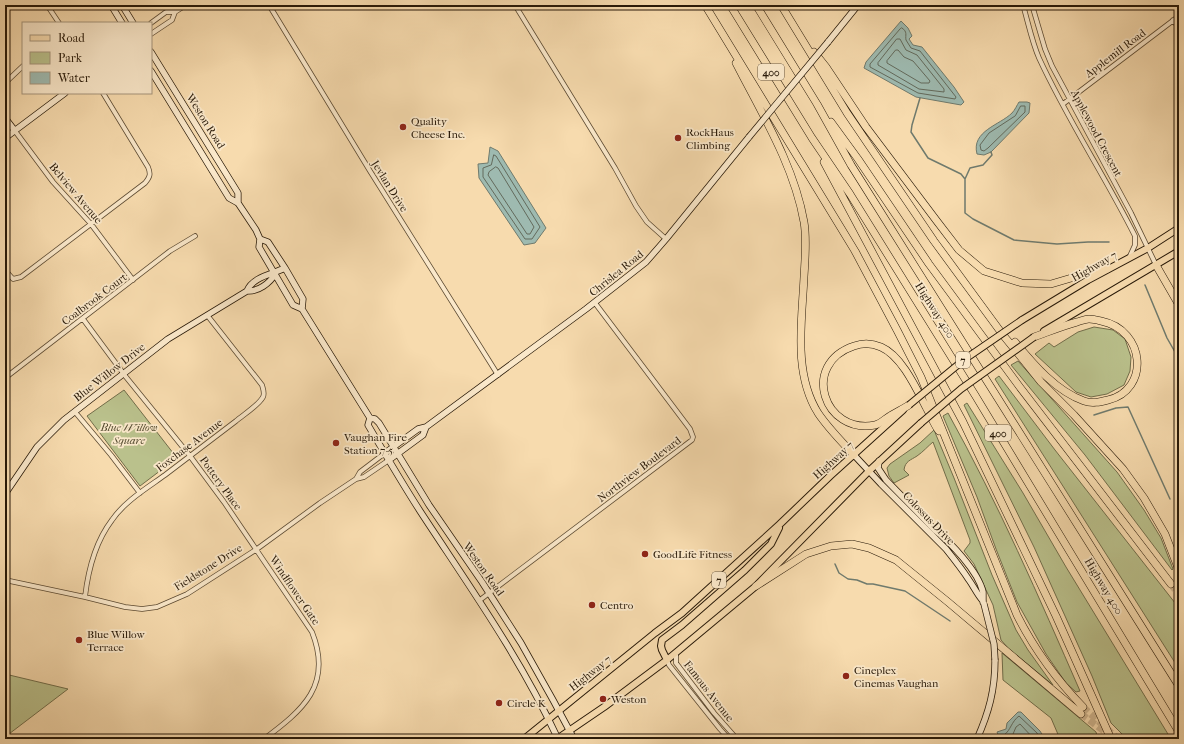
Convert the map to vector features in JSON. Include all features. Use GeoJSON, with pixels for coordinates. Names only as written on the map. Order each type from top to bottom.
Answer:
{"type":"FeatureCollection","features":[{"type":"Feature","properties":{"kind":"highway"},"geometry":{"type":"LineString","coordinates":[[705,5],[855,251],[921,377],[1017,615],[1036,650],[1048,668],[1082,710],[896,560],[869,548],[852,544],[831,546],[806,554],[756,586]]}},
{"type":"Feature","properties":{"kind":"highway","name":"Highway 400"},"geometry":{"type":"LineString","coordinates":[[730,5],[812,138],[850,194],[975,395],[1179,732]]}},
{"type":"Feature","properties":{"kind":"highway","name":"Highway 400"},"geometry":{"type":"LineString","coordinates":[[756,5],[817,104],[851,165],[1179,686]]}},
{"type":"Feature","properties":{"kind":"highway"},"geometry":{"type":"LineString","coordinates":[[781,5],[847,113],[934,241],[1003,335],[1042,382],[1123,470],[1140,492],[1165,534],[1179,570]]}},
{"type":"Feature","properties":{"kind":"highway"},"geometry":{"type":"LineString","coordinates":[[716,24],[755,100],[793,180],[804,224],[805,256],[801,339],[802,368],[808,391],[818,412],[826,425],[854,454]]}},
{"type":"Feature","properties":{"kind":"highway"},"geometry":{"type":"LineString","coordinates":[[795,26],[826,66],[866,127],[959,250],[984,271],[1022,283],[1051,284],[1108,269]]}},
{"type":"Feature","properties":{"kind":"highway"},"geometry":{"type":"LineString","coordinates":[[817,104],[858,159],[928,264],[1019,386],[1171,584]]}},
{"type":"Feature","properties":{"kind":"highway"},"geometry":{"type":"LineString","coordinates":[[812,138],[843,199],[963,422],[1056,616],[1111,739]]}},
{"type":"Feature","properties":{"kind":"highway"},"geometry":{"type":"LineString","coordinates":[[1156,265],[1179,305]]}},
{"type":"Feature","properties":{"kind":"highway"},"geometry":{"type":"LineString","coordinates":[[1003,335],[1013,340],[1028,358],[1052,381],[1070,395],[1086,402],[1099,403],[1121,395],[1129,388],[1135,376],[1138,366],[1136,351],[1131,340],[1124,332],[1111,323],[1088,319],[1063,325],[1034,337]]}},
{"type":"Feature","properties":{"kind":"highway"},"geometry":{"type":"LineString","coordinates":[[909,405],[876,425],[859,427],[844,421],[832,410],[824,394],[823,377],[826,368],[833,359],[846,349],[861,344],[881,347],[895,358],[915,385],[937,428],[945,436]]}},
{"type":"Feature","properties":{"kind":"highway"},"geometry":{"type":"LineString","coordinates":[[1093,701],[1105,739]]}},
{"type":"Feature","properties":{"kind":"main road","name":"Highway 7"},"geometry":{"type":"LineString","coordinates":[[524,739],[682,613],[854,454],[909,405],[965,359],[1022,320],[1108,269],[1148,248],[1179,228]]}},
{"type":"Feature","properties":{"kind":"main road","name":"7"},"geometry":{"type":"LineString","coordinates":[[558,739],[667,660],[756,586],[868,471],[921,423],[978,377],[1034,337],[1179,251]]}},
{"type":"Feature","properties":{"kind":"main road"},"geometry":{"type":"LineString","coordinates":[[667,660],[661,646],[662,640],[682,625],[745,570],[771,544],[780,524]]}},
{"type":"Feature","properties":{"kind":"street"},"geometry":{"type":"LineString","coordinates":[[47,5],[58,22]]}},
{"type":"Feature","properties":{"kind":"street"},"geometry":{"type":"LineString","coordinates":[[111,5],[121,22]]}},
{"type":"Feature","properties":{"kind":"street"},"geometry":{"type":"LineString","coordinates":[[122,5],[133,22]]}},
{"type":"Feature","properties":{"kind":"street"},"geometry":{"type":"LineString","coordinates":[[152,22],[166,12],[175,12],[186,5]]}},
{"type":"Feature","properties":{"kind":"street","name":"Jevlan Drive"},"geometry":{"type":"LineString","coordinates":[[269,5],[370,171],[498,375]]}},
{"type":"Feature","properties":{"kind":"street"},"geometry":{"type":"LineString","coordinates":[[515,5],[615,168],[636,206],[647,222],[666,239]]}},
{"type":"Feature","properties":{"kind":"street","name":"Chrislea Road"},"geometry":{"type":"LineString","coordinates":[[394,446],[418,429],[426,427],[498,375],[595,303],[646,262],[858,5]]}},
{"type":"Feature","properties":{"kind":"street","name":"Applewood Crescent"},"geometry":{"type":"LineString","coordinates":[[1023,5],[1038,56],[1062,104],[1108,184],[1135,236],[1135,245],[1129,258]]}},
{"type":"Feature","properties":{"kind":"street","name":"Applewood Crescent"},"geometry":{"type":"LineString","coordinates":[[1032,5],[1045,49],[1069,99],[1156,265]]}},
{"type":"Feature","properties":{"kind":"street"},"geometry":{"type":"LineString","coordinates":[[152,33],[172,20],[175,12]]}},
{"type":"Feature","properties":{"kind":"street","name":"Applemill Road"},"geometry":{"type":"LineString","coordinates":[[1062,104],[1179,16]]}},
{"type":"Feature","properties":{"kind":"street"},"geometry":{"type":"LineString","coordinates":[[1173,20],[1179,28]]}},
{"type":"Feature","properties":{"kind":"street","name":"Weston Road"},"geometry":{"type":"LineString","coordinates":[[152,54],[238,193],[238,203]]}},
{"type":"Feature","properties":{"kind":"street"},"geometry":{"type":"LineString","coordinates":[[5,83],[22,67]]}},
{"type":"Feature","properties":{"kind":"street","name":"Weston Road"},"geometry":{"type":"LineString","coordinates":[[152,73],[229,198],[238,203],[260,239],[268,242],[285,268],[303,300],[302,309]]}},
{"type":"Feature","properties":{"kind":"street"},"geometry":{"type":"LineString","coordinates":[[5,138],[64,94]]}},
{"type":"Feature","properties":{"kind":"street"},"geometry":{"type":"LineString","coordinates":[[5,270],[13,279],[21,277],[145,183],[150,175],[148,167],[104,94]]}},
{"type":"Feature","properties":{"kind":"street","name":"Belview Avenue"},"geometry":{"type":"LineString","coordinates":[[5,118],[53,182],[91,224],[133,280]]}},
{"type":"Feature","properties":{"kind":"street","name":"Coalbrook Court"},"geometry":{"type":"LineString","coordinates":[[5,378],[170,251],[195,236]]}},
{"type":"Feature","properties":{"kind":"street","name":"Weston Road"},"geometry":{"type":"LineString","coordinates":[[260,239],[259,247],[293,305],[302,309],[370,418],[375,419],[379,423],[394,446],[429,505],[521,643],[574,739]]}},
{"type":"Feature","properties":{"kind":"street","name":"Blue Willow Drive"},"geometry":{"type":"LineString","coordinates":[[5,494],[37,447],[64,420],[168,339],[247,291],[249,286],[266,274],[275,274],[285,268]]}},
{"type":"Feature","properties":{"kind":"street","name":"Northview Boulevard"},"geometry":{"type":"LineString","coordinates":[[480,600],[692,440],[693,437],[690,429],[595,303]]}},
{"type":"Feature","properties":{"kind":"street","name":"Foxchase Avenue"},"geometry":{"type":"LineString","coordinates":[[85,597],[88,576],[94,558],[102,536],[112,519],[140,493],[190,456],[254,406],[263,397],[264,394],[262,385],[207,315]]}},
{"type":"Feature","properties":{"kind":"street","name":"Pottery Place"},"geometry":{"type":"LineString","coordinates":[[82,319],[190,456],[257,549]]}},
{"type":"Feature","properties":{"kind":"street"},"geometry":{"type":"LineString","coordinates":[[75,412],[140,493]]}},
{"type":"Feature","properties":{"kind":"street","name":"Weston Road"},"geometry":{"type":"LineString","coordinates":[[370,418],[368,425],[420,510],[480,600],[530,683],[558,739]]}},
{"type":"Feature","properties":{"kind":"street","name":"Chrislea Road"},"geometry":{"type":"LineString","coordinates":[[398,453],[423,435],[426,427]]}},
{"type":"Feature","properties":{"kind":"street","name":"Fieldstone Drive"},"geometry":{"type":"LineString","coordinates":[[356,480],[360,472],[394,446]]}},
{"type":"Feature","properties":{"kind":"street","name":"Fieldstone Drive"},"geometry":{"type":"LineString","coordinates":[[5,580],[85,597],[125,608],[142,609],[157,607],[187,594],[257,549],[320,503],[356,480],[364,477],[398,453]]}},
{"type":"Feature","properties":{"kind":"street","name":"Colossus Drive"},"geometry":{"type":"LineString","coordinates":[[854,454],[881,484],[893,492]]}},
{"type":"Feature","properties":{"kind":"street","name":"Colossus Drive"},"geometry":{"type":"LineString","coordinates":[[879,461],[878,468],[893,492],[955,560],[970,580],[977,594],[984,602],[994,644],[994,686],[989,711],[977,739]]}},
{"type":"Feature","properties":{"kind":"street","name":"Windflower Gate"},"geometry":{"type":"LineString","coordinates":[[257,549],[312,632],[318,650],[319,660],[317,682],[307,701],[299,710],[264,739]]}},
{"type":"Feature","properties":{"kind":"street","name":"Famous Avenue"},"geometry":{"type":"LineString","coordinates":[[677,651],[675,658],[676,663],[720,720],[737,739]]}},
{"type":"Feature","properties":{"kind":"street","name":"Famous Avenue"},"geometry":{"type":"LineString","coordinates":[[667,660],[669,665],[729,739]]}},
{"type":"Feature","properties":{"kind":"green space"},"geometry":{"type":"Polygon","coordinates":[[[1094,327],[1113,330],[1125,339],[1131,357],[1130,371],[1124,385],[1107,394],[1091,397],[1076,392],[1035,354],[1049,343],[1054,347],[1078,332],[1094,327]]]}},
{"type":"Feature","properties":{"kind":"green space"},"geometry":{"type":"Polygon","coordinates":[[[1018,361],[1117,472],[1144,510],[1161,538],[1173,569],[1172,570],[1085,455],[1011,365],[1018,361]]]}},
{"type":"Feature","properties":{"kind":"green space"},"geometry":{"type":"Polygon","coordinates":[[[999,376],[1179,608],[1179,669],[995,379],[999,376]]]}},
{"type":"Feature","properties":{"kind":"green space","name":"Blue Willow Square"},"geometry":{"type":"Polygon","coordinates":[[[124,390],[177,458],[140,486],[87,416],[124,390]]]}},
{"type":"Feature","properties":{"kind":"green space"},"geometry":{"type":"Polygon","coordinates":[[[967,403],[1171,739],[1127,739],[1111,723],[1092,676],[1034,547],[964,405],[967,403]]]}},
{"type":"Feature","properties":{"kind":"green space"},"geometry":{"type":"Polygon","coordinates":[[[948,413],[1001,516],[1080,691],[1076,692],[1066,683],[1046,654],[1017,602],[977,497],[943,416],[948,413]]]}},
{"type":"Feature","properties":{"kind":"green space"},"geometry":{"type":"Polygon","coordinates":[[[934,430],[992,575],[1016,630],[1028,650],[1053,685],[1009,649],[1001,640],[993,605],[974,564],[964,551],[970,543],[970,540],[933,442],[907,463],[904,470],[909,475],[894,483],[889,476],[887,468],[890,464],[920,443],[934,430]]]}},
{"type":"Feature","properties":{"kind":"green space"},"geometry":{"type":"Polygon","coordinates":[[[1002,653],[1096,732],[1098,739],[1060,739],[1051,718],[1003,680],[1002,653]]]}},
{"type":"Feature","properties":{"kind":"green space"},"geometry":{"type":"Polygon","coordinates":[[[5,674],[68,689],[5,737],[5,674]]]}},
{"type":"Feature","properties":{"kind":"water"},"geometry":{"type":"Polygon","coordinates":[[[901,21],[908,28],[912,36],[909,39],[913,45],[922,47],[954,87],[964,102],[961,105],[916,97],[864,68],[866,62],[901,21]]]}},
{"type":"Feature","properties":{"kind":"water"},"geometry":{"type":"Polygon","coordinates":[[[1019,102],[1030,103],[1029,113],[991,152],[984,155],[977,154],[976,146],[982,134],[1012,113],[1019,102]]]}},
{"type":"Feature","properties":{"kind":"water"},"geometry":{"type":"Polygon","coordinates":[[[490,147],[498,151],[546,228],[535,243],[524,245],[479,178],[478,164],[488,163],[490,147]]]}},
{"type":"Feature","properties":{"kind":"water"},"geometry":{"type":"Polygon","coordinates":[[[1018,712],[1021,712],[1040,731],[1045,739],[998,739],[999,737],[997,732],[1006,729],[1007,723],[1018,712]]]}},
{"type":"Feature","properties":{"kind":"waterway"},"geometry":{"type":"LineString","coordinates":[[920,98],[911,132],[928,158],[961,174],[965,179]]}},
{"type":"Feature","properties":{"kind":"waterway"},"geometry":{"type":"LineString","coordinates":[[991,152],[992,155],[983,165],[970,168],[965,179],[965,213],[973,219],[1014,240],[1057,244],[1109,242]]}},
{"type":"Feature","properties":{"kind":"waterway"},"geometry":{"type":"LineString","coordinates":[[1145,285],[1167,338],[1179,359]]}},
{"type":"Feature","properties":{"kind":"waterway"},"geometry":{"type":"LineString","coordinates":[[1094,415],[1116,408],[1128,407],[1170,499]]}},
{"type":"Feature","properties":{"kind":"waterway"},"geometry":{"type":"LineString","coordinates":[[835,564],[839,573],[848,579],[905,591],[950,621]]}},
{"type":"Feature","properties":{"kind":"tunnel"},"geometry":{"type":"LineString","coordinates":[[1171,584],[1179,595]]}},
{"type":"Feature","properties":{"kind":"tunnel"},"geometry":{"type":"LineString","coordinates":[[1083,707],[1118,739]]}},
{"type":"Feature","properties":{"kind":"tunnel"},"geometry":{"type":"LineString","coordinates":[[1081,714],[1104,731]]}},
{"type":"Feature","properties":{"kind":"place","name":"Quality Cheese Inc."},"geometry":{"type":"Point","coordinates":[403,127]}},
{"type":"Feature","properties":{"kind":"place","name":"RockHaus Climbing"},"geometry":{"type":"Point","coordinates":[678,138]}},
{"type":"Feature","properties":{"kind":"place","name":"Vaughan Fire Station 7-5"},"geometry":{"type":"Point","coordinates":[336,443]}},
{"type":"Feature","properties":{"kind":"place","name":"GoodLife Fitness"},"geometry":{"type":"Point","coordinates":[645,554]}},
{"type":"Feature","properties":{"kind":"place","name":"Centro"},"geometry":{"type":"Point","coordinates":[592,605]}},
{"type":"Feature","properties":{"kind":"place","name":"Blue Willow Terrace"},"geometry":{"type":"Point","coordinates":[79,640]}},
{"type":"Feature","properties":{"kind":"place","name":"Cineplex Cinemas Vaughan"},"geometry":{"type":"Point","coordinates":[846,676]}},
{"type":"Feature","properties":{"kind":"place","name":"Weston"},"geometry":{"type":"Point","coordinates":[603,699]}},
{"type":"Feature","properties":{"kind":"place","name":"Circle K"},"geometry":{"type":"Point","coordinates":[499,703]}}]}
